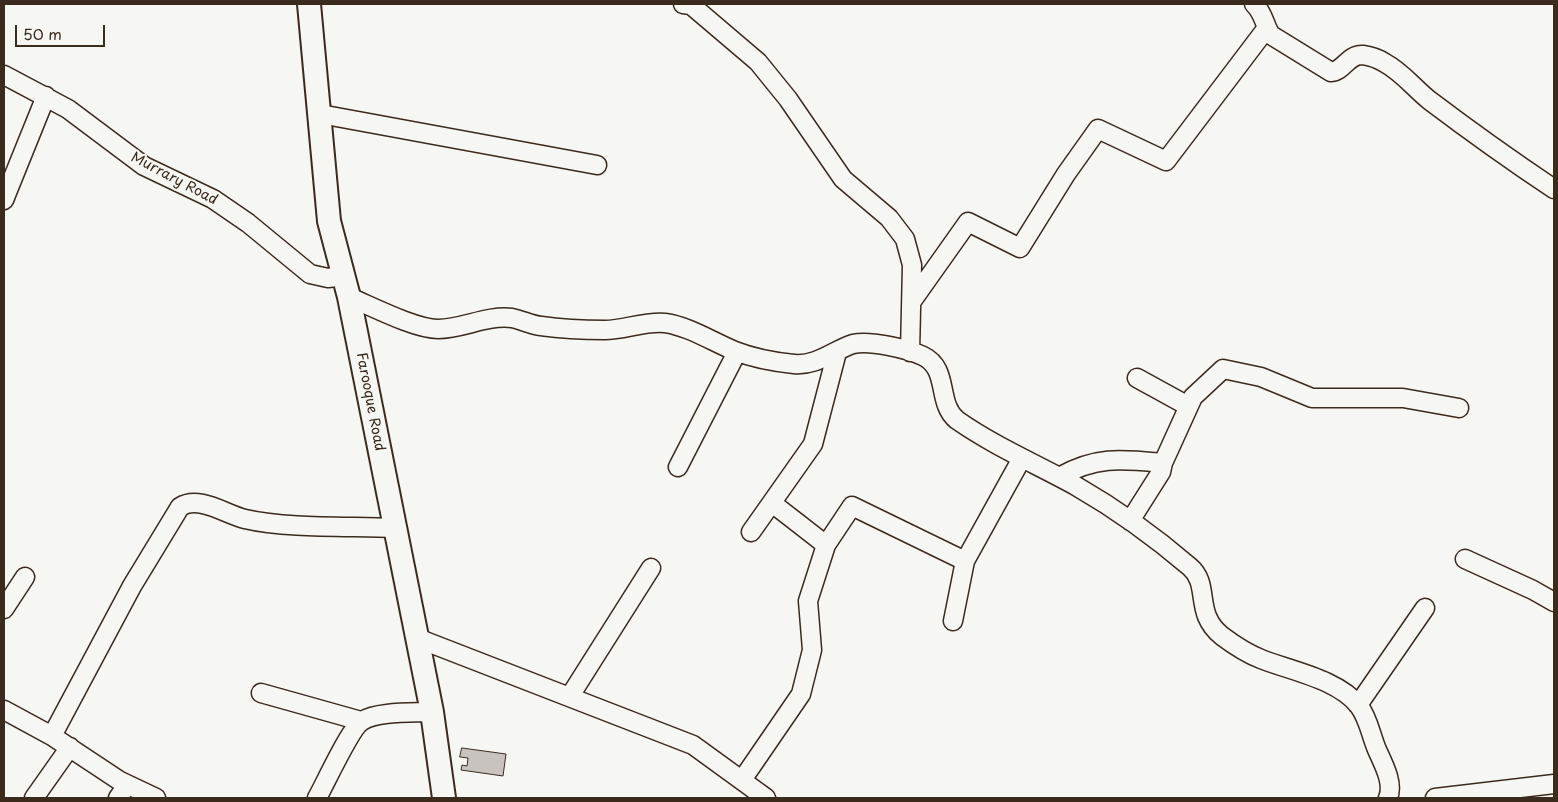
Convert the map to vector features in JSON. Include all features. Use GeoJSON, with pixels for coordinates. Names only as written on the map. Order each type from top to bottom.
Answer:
{"type":"FeatureCollection","features":[{"type":"Feature","properties":{"kind":"main road","name":"Farooque Road"},"geometry":{"type":"LineString","coordinates":[[309,4],[329,221],[347,286],[432,712],[444,798]]}},
{"type":"Feature","properties":{"kind":"street"},"geometry":{"type":"LineString","coordinates":[[689,4],[758,62],[788,99],[843,179],[889,218],[905,239],[912,265],[910,352]]}},
{"type":"Feature","properties":{"kind":"street"},"geometry":{"type":"LineString","coordinates":[[1254,4],[1260,10],[1266,29],[1271,35],[1331,72],[1338,70],[1349,58],[1355,56],[1364,55],[1384,62],[1426,98],[1496,151],[1554,189]]}},
{"type":"Feature","properties":{"kind":"street"},"geometry":{"type":"LineString","coordinates":[[912,301],[968,222],[1020,248],[1066,174],[1098,129],[1166,161],[1266,29]]}},
{"type":"Feature","properties":{"kind":"street","name":"Murrary Road"},"geometry":{"type":"LineString","coordinates":[[4,75],[46,96],[144,166],[213,199],[248,223],[310,274],[328,278],[347,286]]}},
{"type":"Feature","properties":{"kind":"street"},"geometry":{"type":"LineString","coordinates":[[4,200],[46,96]]}},
{"type":"Feature","properties":{"kind":"street"},"geometry":{"type":"LineString","coordinates":[[320,114],[596,165]]}},
{"type":"Feature","properties":{"kind":"street"},"geometry":{"type":"LineString","coordinates":[[347,286],[414,324],[432,329],[490,318],[512,318],[540,326],[580,329],[617,330],[667,324],[737,352],[758,358],[795,364],[822,360],[861,343],[910,352],[928,359],[938,370],[949,414],[965,426],[1058,477],[1130,521],[1198,575],[1207,618],[1220,635],[1261,659],[1315,677],[1358,705],[1364,714],[1386,770],[1391,792],[1388,798]]}},
{"type":"Feature","properties":{"kind":"street"},"geometry":{"type":"LineString","coordinates":[[678,467],[737,352]]}},
{"type":"Feature","properties":{"kind":"street"},"geometry":{"type":"LineString","coordinates":[[751,532],[813,444],[837,352]]}},
{"type":"Feature","properties":{"kind":"street"},"geometry":{"type":"LineString","coordinates":[[1130,521],[1161,472],[1163,463],[1193,396],[1222,369],[1260,376],[1312,398],[1403,398],[1459,408]]}},
{"type":"Feature","properties":{"kind":"street"},"geometry":{"type":"LineString","coordinates":[[1137,378],[1188,406]]}},
{"type":"Feature","properties":{"kind":"street"},"geometry":{"type":"LineString","coordinates":[[953,621],[965,561],[1022,458]]}},
{"type":"Feature","properties":{"kind":"street"},"geometry":{"type":"LineString","coordinates":[[1058,477],[1078,466],[1094,462],[1115,460],[1163,463]]}},
{"type":"Feature","properties":{"kind":"street"},"geometry":{"type":"LineString","coordinates":[[52,736],[132,586],[180,507],[188,502],[200,502],[246,519],[274,523],[395,528]]}},
{"type":"Feature","properties":{"kind":"street"},"geometry":{"type":"LineString","coordinates":[[772,503],[826,545]]}},
{"type":"Feature","properties":{"kind":"street"},"geometry":{"type":"LineString","coordinates":[[742,780],[801,694],[812,650],[808,601],[826,545],[852,506],[965,561]]}},
{"type":"Feature","properties":{"kind":"street"},"geometry":{"type":"LineString","coordinates":[[1465,559],[1533,590],[1554,602]]}},
{"type":"Feature","properties":{"kind":"street"},"geometry":{"type":"LineString","coordinates":[[570,696],[651,568]]}},
{"type":"Feature","properties":{"kind":"street"},"geometry":{"type":"LineString","coordinates":[[4,609],[25,577]]}},
{"type":"Feature","properties":{"kind":"street"},"geometry":{"type":"LineString","coordinates":[[1358,705],[1425,608]]}},
{"type":"Feature","properties":{"kind":"street"},"geometry":{"type":"LineString","coordinates":[[417,638],[692,745],[766,798]]}},
{"type":"Feature","properties":{"kind":"street"},"geometry":{"type":"LineString","coordinates":[[261,693],[361,721],[381,715],[432,712]]}},
{"type":"Feature","properties":{"kind":"street"},"geometry":{"type":"LineString","coordinates":[[4,710],[70,748],[122,792],[156,798]]}},
{"type":"Feature","properties":{"kind":"street"},"geometry":{"type":"LineString","coordinates":[[317,798],[350,736],[361,721]]}},
{"type":"Feature","properties":{"kind":"street"},"geometry":{"type":"LineString","coordinates":[[34,798],[70,748]]}},
{"type":"Feature","properties":{"kind":"street"},"geometry":{"type":"LineString","coordinates":[[1435,798],[1554,784]]}},
{"type":"Feature","properties":{"kind":"street"},"geometry":{"type":"LineString","coordinates":[[1529,798],[1554,796]]}},
{"type":"Feature","properties":{"kind":"building"},"geometry":{"type":"Polygon","coordinates":[[[462,748],[506,754],[503,776],[461,770],[462,765],[467,766],[468,758],[460,757],[462,748]]]}}]}
